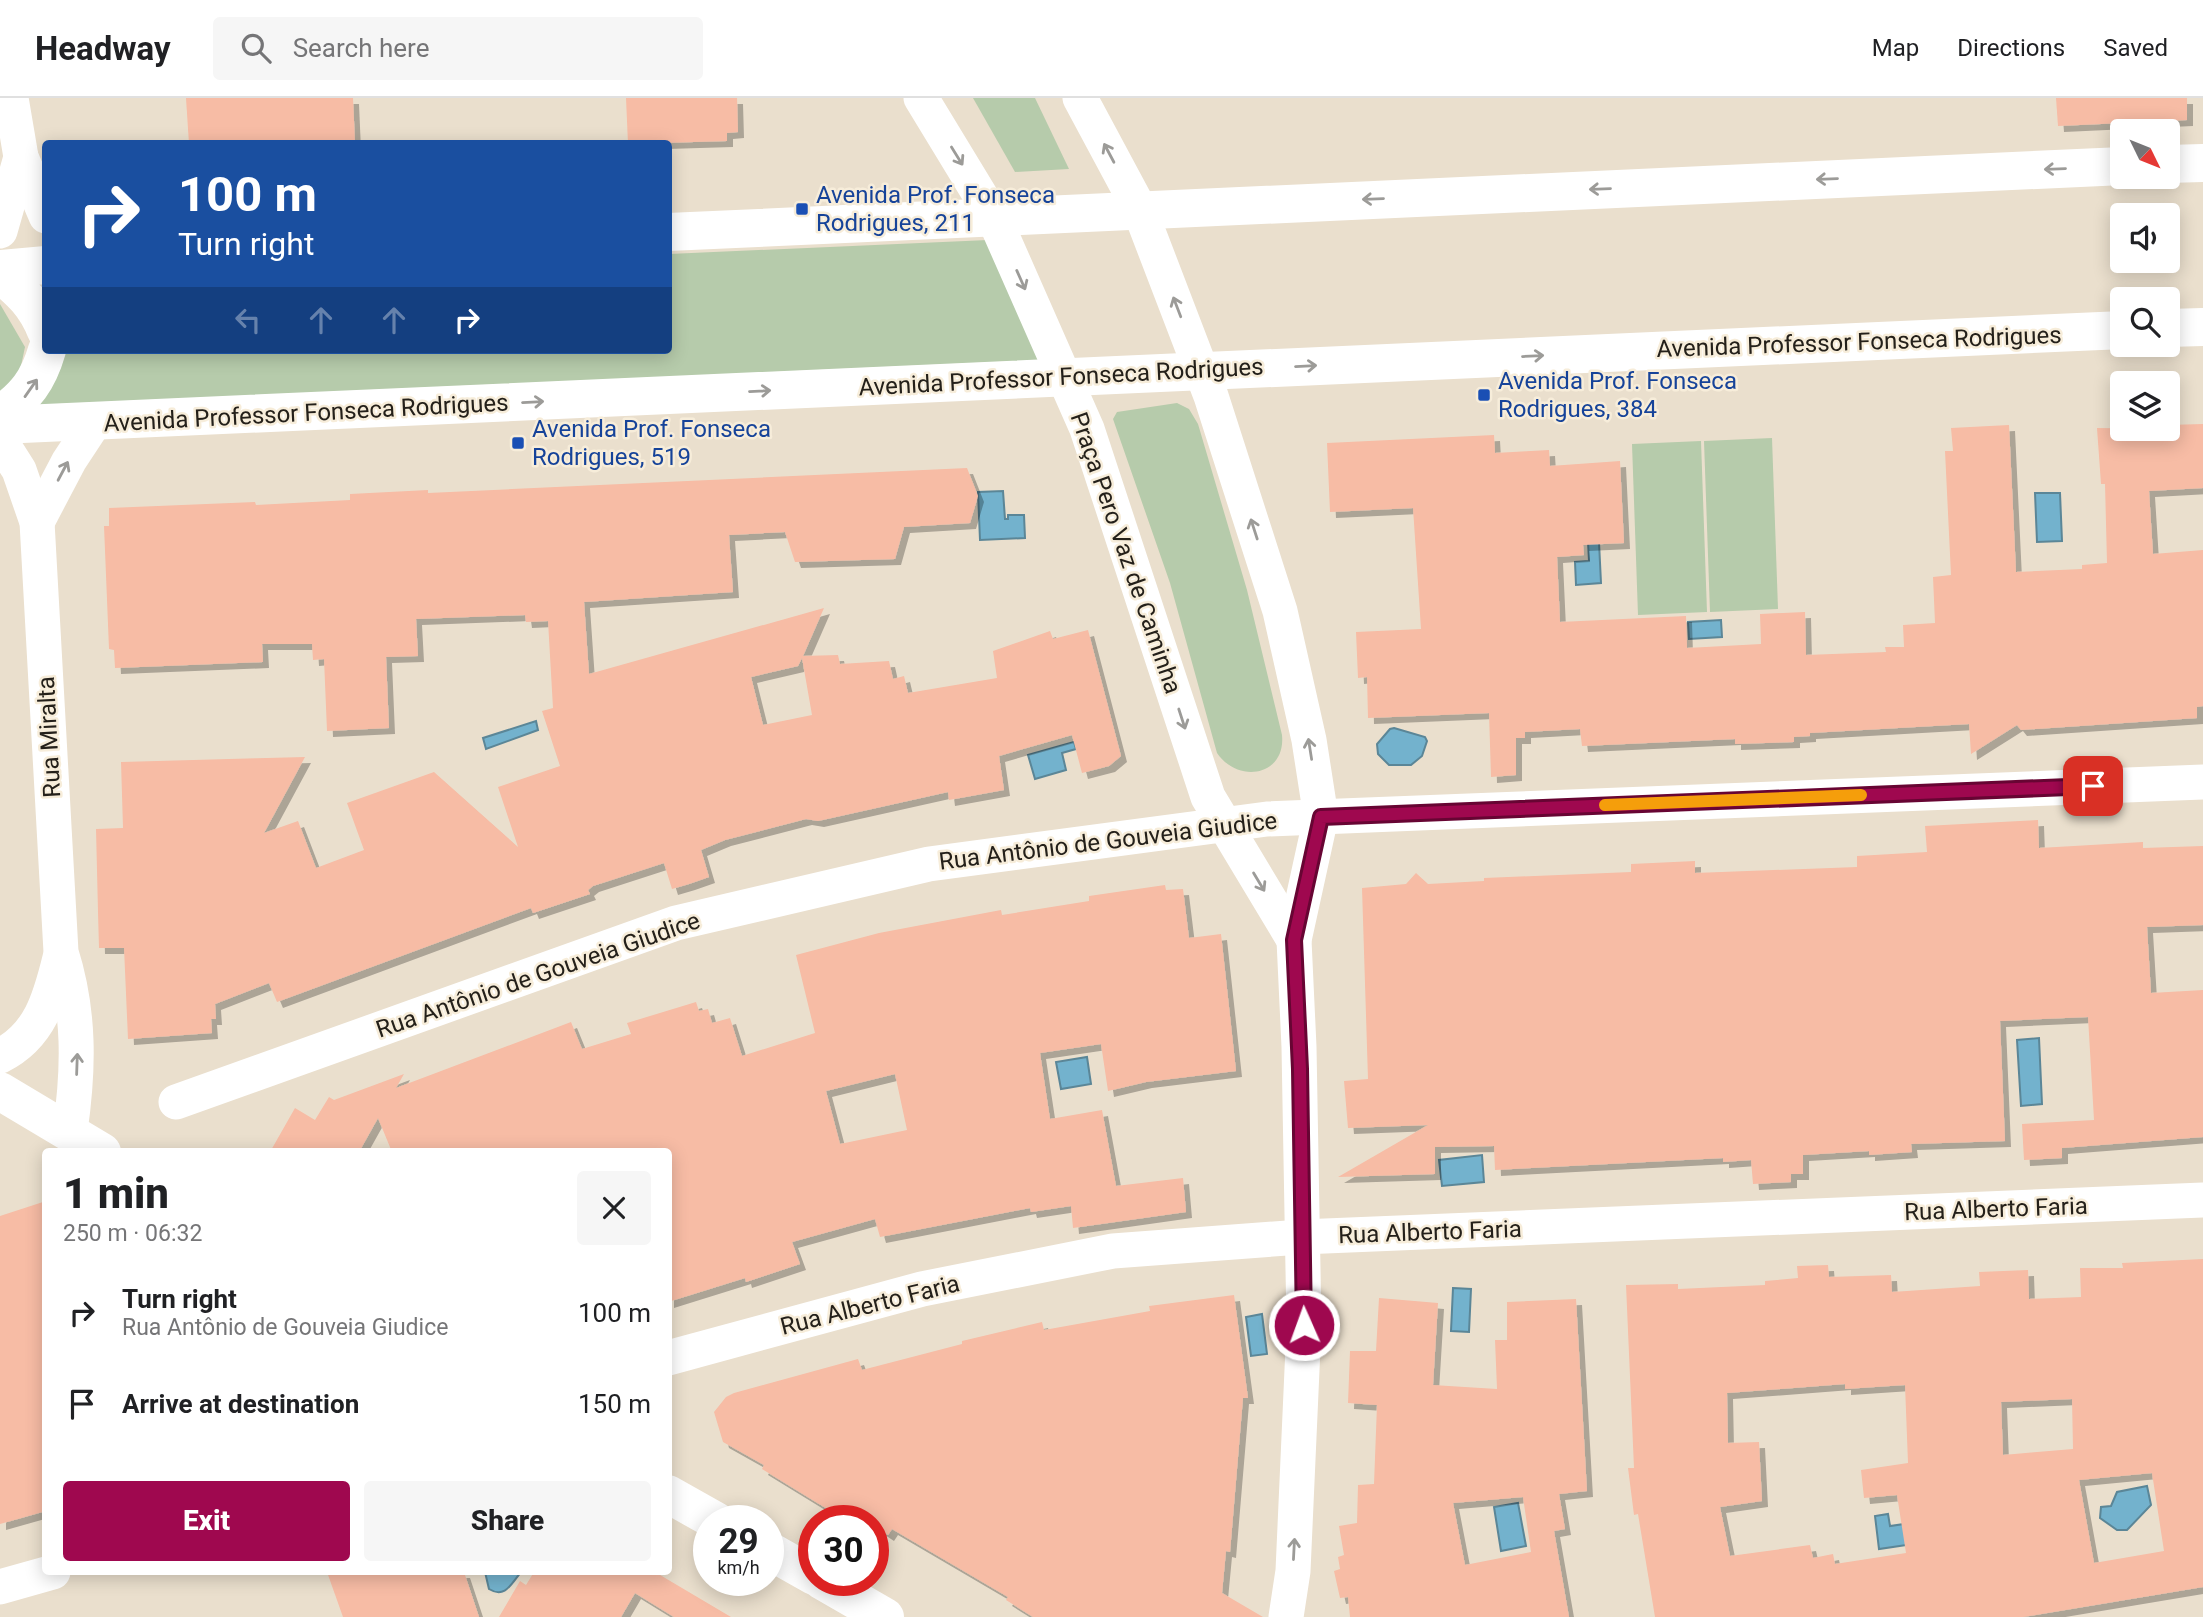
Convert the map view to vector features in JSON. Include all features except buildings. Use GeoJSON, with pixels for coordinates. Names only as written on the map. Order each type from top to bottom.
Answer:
{"type":"FeatureCollection","features":[{"type":"Feature","properties":{"kind":"main road"},"geometry":{"type":"LineString","coordinates":[[2180,164],[2203,163]]}},
{"type":"Feature","properties":{"kind":"main road"},"geometry":{"type":"LineString","coordinates":[[672,232],[994,218],[1139,208],[2110,167]]}},
{"type":"Feature","properties":{"kind":"main road"},"geometry":{"type":"LineString","coordinates":[[0,269],[42,265]]}},
{"type":"Feature","properties":{"kind":"main road"},"geometry":{"type":"LineString","coordinates":[[0,274],[25,295],[42,321]]}},
{"type":"Feature","properties":{"kind":"main road"},"geometry":{"type":"LineString","coordinates":[[2180,328],[2203,327]]}},
{"type":"Feature","properties":{"kind":"main road","name":"Avenida Professor Fonseca Rodrigues"},"geometry":{"type":"LineString","coordinates":[[0,425],[94,423],[2110,331]]}},
{"type":"Feature","properties":{"kind":"main road"},"geometry":{"type":"LineString","coordinates":[[0,415],[26,396],[39,375],[46,354]]}},
{"type":"Feature","properties":{"kind":"main road"},"geometry":{"type":"LineString","coordinates":[[0,1091],[96,1148]]}},
{"type":"Feature","properties":{"kind":"main road"},"geometry":{"type":"LineString","coordinates":[[672,1496],[693,1508]]}},
{"type":"Feature","properties":{"kind":"main road"},"geometry":{"type":"LineString","coordinates":[[849,1596],[885,1617]]}},
{"type":"Feature","properties":{"kind":"street"},"geometry":{"type":"LineString","coordinates":[[11,98],[21,157],[42,207]]}},
{"type":"Feature","properties":{"kind":"street","name":"Praça Pero Vaz de Caminha"},"geometry":{"type":"LineString","coordinates":[[921,98],[994,218],[1087,429],[1208,797],[1294,940]]}},
{"type":"Feature","properties":{"kind":"street"},"geometry":{"type":"LineString","coordinates":[[1080,98],[1139,208],[1202,371],[1280,611],[1309,740],[1321,817],[1294,940],[1301,1122],[1304,1338],[1293,1571],[1286,1617]]}},
{"type":"Feature","properties":{"kind":"street"},"geometry":{"type":"LineString","coordinates":[[0,231],[21,157]]}},
{"type":"Feature","properties":{"kind":"street"},"geometry":{"type":"LineString","coordinates":[[37,522],[69,461],[94,423]]}},
{"type":"Feature","properties":{"kind":"street","name":"Rua Miralta"},"geometry":{"type":"LineString","coordinates":[[0,440],[19,470],[37,522],[61,952],[71,983],[78,1037],[69,1131]]}},
{"type":"Feature","properties":{"kind":"street","name":"Rua Antônio de Gouveia Giudice"},"geometry":{"type":"LineString","coordinates":[[176,1102],[676,923],[929,864],[1267,819],[2203,782]]}},
{"type":"Feature","properties":{"kind":"street","name":"Rua Miralta"},"geometry":{"type":"LineString","coordinates":[[0,1056],[22,1040],[42,1017],[49,1003],[61,952]]}},
{"type":"Feature","properties":{"kind":"street","name":"Rua Alberto Faria"},"geometry":{"type":"LineString","coordinates":[[672,1358],[922,1289],[1113,1251],[1301,1237],[2203,1200]]}},
{"type":"Feature","properties":{"kind":"street"},"geometry":{"type":"LineString","coordinates":[[0,1587],[42,1575]]}},
{"type":"Feature","properties":{"kind":"green space"},"geometry":{"type":"Polygon","coordinates":[[[973,98],[1035,98],[1069,169],[1015,172],[973,98]]]}},
{"type":"Feature","properties":{"kind":"green space"},"geometry":{"type":"Polygon","coordinates":[[[988,240],[1043,360],[35,405],[55,354],[672,354],[672,254],[988,240]]]}},
{"type":"Feature","properties":{"kind":"green space"},"geometry":{"type":"Polygon","coordinates":[[[0,304],[25,347],[18,380],[0,397],[0,304]]]}},
{"type":"Feature","properties":{"kind":"green space"},"geometry":{"type":"Polygon","coordinates":[[[1177,403],[1189,409],[1198,424],[1247,590],[1282,735],[1281,749],[1276,759],[1269,767],[1259,771],[1237,769],[1226,763],[1217,753],[1170,583],[1113,419],[1117,412],[1177,403]]]}},
{"type":"Feature","properties":{"kind":"green space"},"geometry":{"type":"Polygon","coordinates":[[[1772,438],[1778,609],[1710,612],[1704,441],[1772,438]]]}},
{"type":"Feature","properties":{"kind":"green space"},"geometry":{"type":"Polygon","coordinates":[[[1701,441],[1707,612],[1638,615],[1632,444],[1701,441]]]}},
{"type":"Feature","properties":{"kind":"water"},"geometry":{"type":"Polygon","coordinates":[[[1003,491],[1005,519],[1008,519],[1008,515],[1024,515],[1025,538],[980,540],[978,492],[1003,491]]]}},
{"type":"Feature","properties":{"kind":"water"},"geometry":{"type":"Polygon","coordinates":[[[2035,493],[2060,493],[2062,541],[2037,542],[2035,493]]]}},
{"type":"Feature","properties":{"kind":"water"},"geometry":{"type":"Polygon","coordinates":[[[1587,522],[1598,522],[1601,583],[1576,585],[1575,562],[1589,561],[1587,522]]]}},
{"type":"Feature","properties":{"kind":"water"},"geometry":{"type":"Polygon","coordinates":[[[1721,620],[1722,637],[1689,639],[1688,622],[1721,620]]]}},
{"type":"Feature","properties":{"kind":"water"},"geometry":{"type":"Polygon","coordinates":[[[536,721],[538,730],[486,749],[483,738],[536,721]]]}},
{"type":"Feature","properties":{"kind":"water"},"geometry":{"type":"Polygon","coordinates":[[[1394,728],[1425,737],[1427,741],[1422,756],[1411,765],[1389,765],[1378,754],[1377,744],[1394,728]]]}},
{"type":"Feature","properties":{"kind":"water"},"geometry":{"type":"Polygon","coordinates":[[[1074,742],[1076,749],[1062,753],[1066,770],[1035,779],[1028,755],[1074,742]]]}},
{"type":"Feature","properties":{"kind":"water"},"geometry":{"type":"Polygon","coordinates":[[[2039,1038],[2042,1104],[2021,1106],[2017,1040],[2039,1038]]]}},
{"type":"Feature","properties":{"kind":"water"},"geometry":{"type":"Polygon","coordinates":[[[1087,1057],[1091,1084],[1061,1089],[1056,1062],[1087,1057]]]}},
{"type":"Feature","properties":{"kind":"water"},"geometry":{"type":"Polygon","coordinates":[[[1482,1155],[1484,1182],[1442,1186],[1439,1160],[1482,1155]]]}},
{"type":"Feature","properties":{"kind":"water"},"geometry":{"type":"Polygon","coordinates":[[[1453,1288],[1471,1289],[1469,1332],[1451,1331],[1453,1288]]]}},
{"type":"Feature","properties":{"kind":"water"},"geometry":{"type":"Polygon","coordinates":[[[1262,1314],[1267,1354],[1251,1356],[1246,1317],[1262,1314]]]}},
{"type":"Feature","properties":{"kind":"water"},"geometry":{"type":"Polygon","coordinates":[[[2147,1486],[2151,1505],[2127,1530],[2117,1530],[2100,1518],[2101,1507],[2111,1506],[2117,1492],[2147,1486]]]}},
{"type":"Feature","properties":{"kind":"water"},"geometry":{"type":"Polygon","coordinates":[[[1518,1503],[1526,1546],[1501,1551],[1494,1507],[1518,1503]]]}},
{"type":"Feature","properties":{"kind":"water"},"geometry":{"type":"Polygon","coordinates":[[[1888,1514],[1890,1526],[1925,1521],[1927,1542],[1879,1549],[1875,1516],[1888,1514]]]}},
{"type":"Feature","properties":{"kind":"water"},"geometry":{"type":"Polygon","coordinates":[[[486,1575],[519,1575],[504,1591],[495,1592],[489,1589],[486,1575]]]}},
{"type":"Feature","properties":{"kind":"slow traffic"},"geometry":{"type":"LineString","coordinates":[[1605,805],[1861,795]]}},
{"type":"Feature","properties":{"kind":"place","name":"Avenida Prof. Fonseca Rodrigues, 211"},"geometry":{"type":"Point","coordinates":[802,209]}},
{"type":"Feature","properties":{"kind":"place","name":"Avenida Prof. Fonseca Rodrigues, 384"},"geometry":{"type":"Point","coordinates":[1484,395]}},
{"type":"Feature","properties":{"kind":"place","name":"Avenida Prof. Fonseca Rodrigues, 519"},"geometry":{"type":"Point","coordinates":[518,443]}},
{"type":"Feature","properties":{"kind":"route"},"geometry":{"type":"LineString","coordinates":[[1304,1325],[1300,1069],[1294,940],[1321,817],[2093,786]]}}]}
